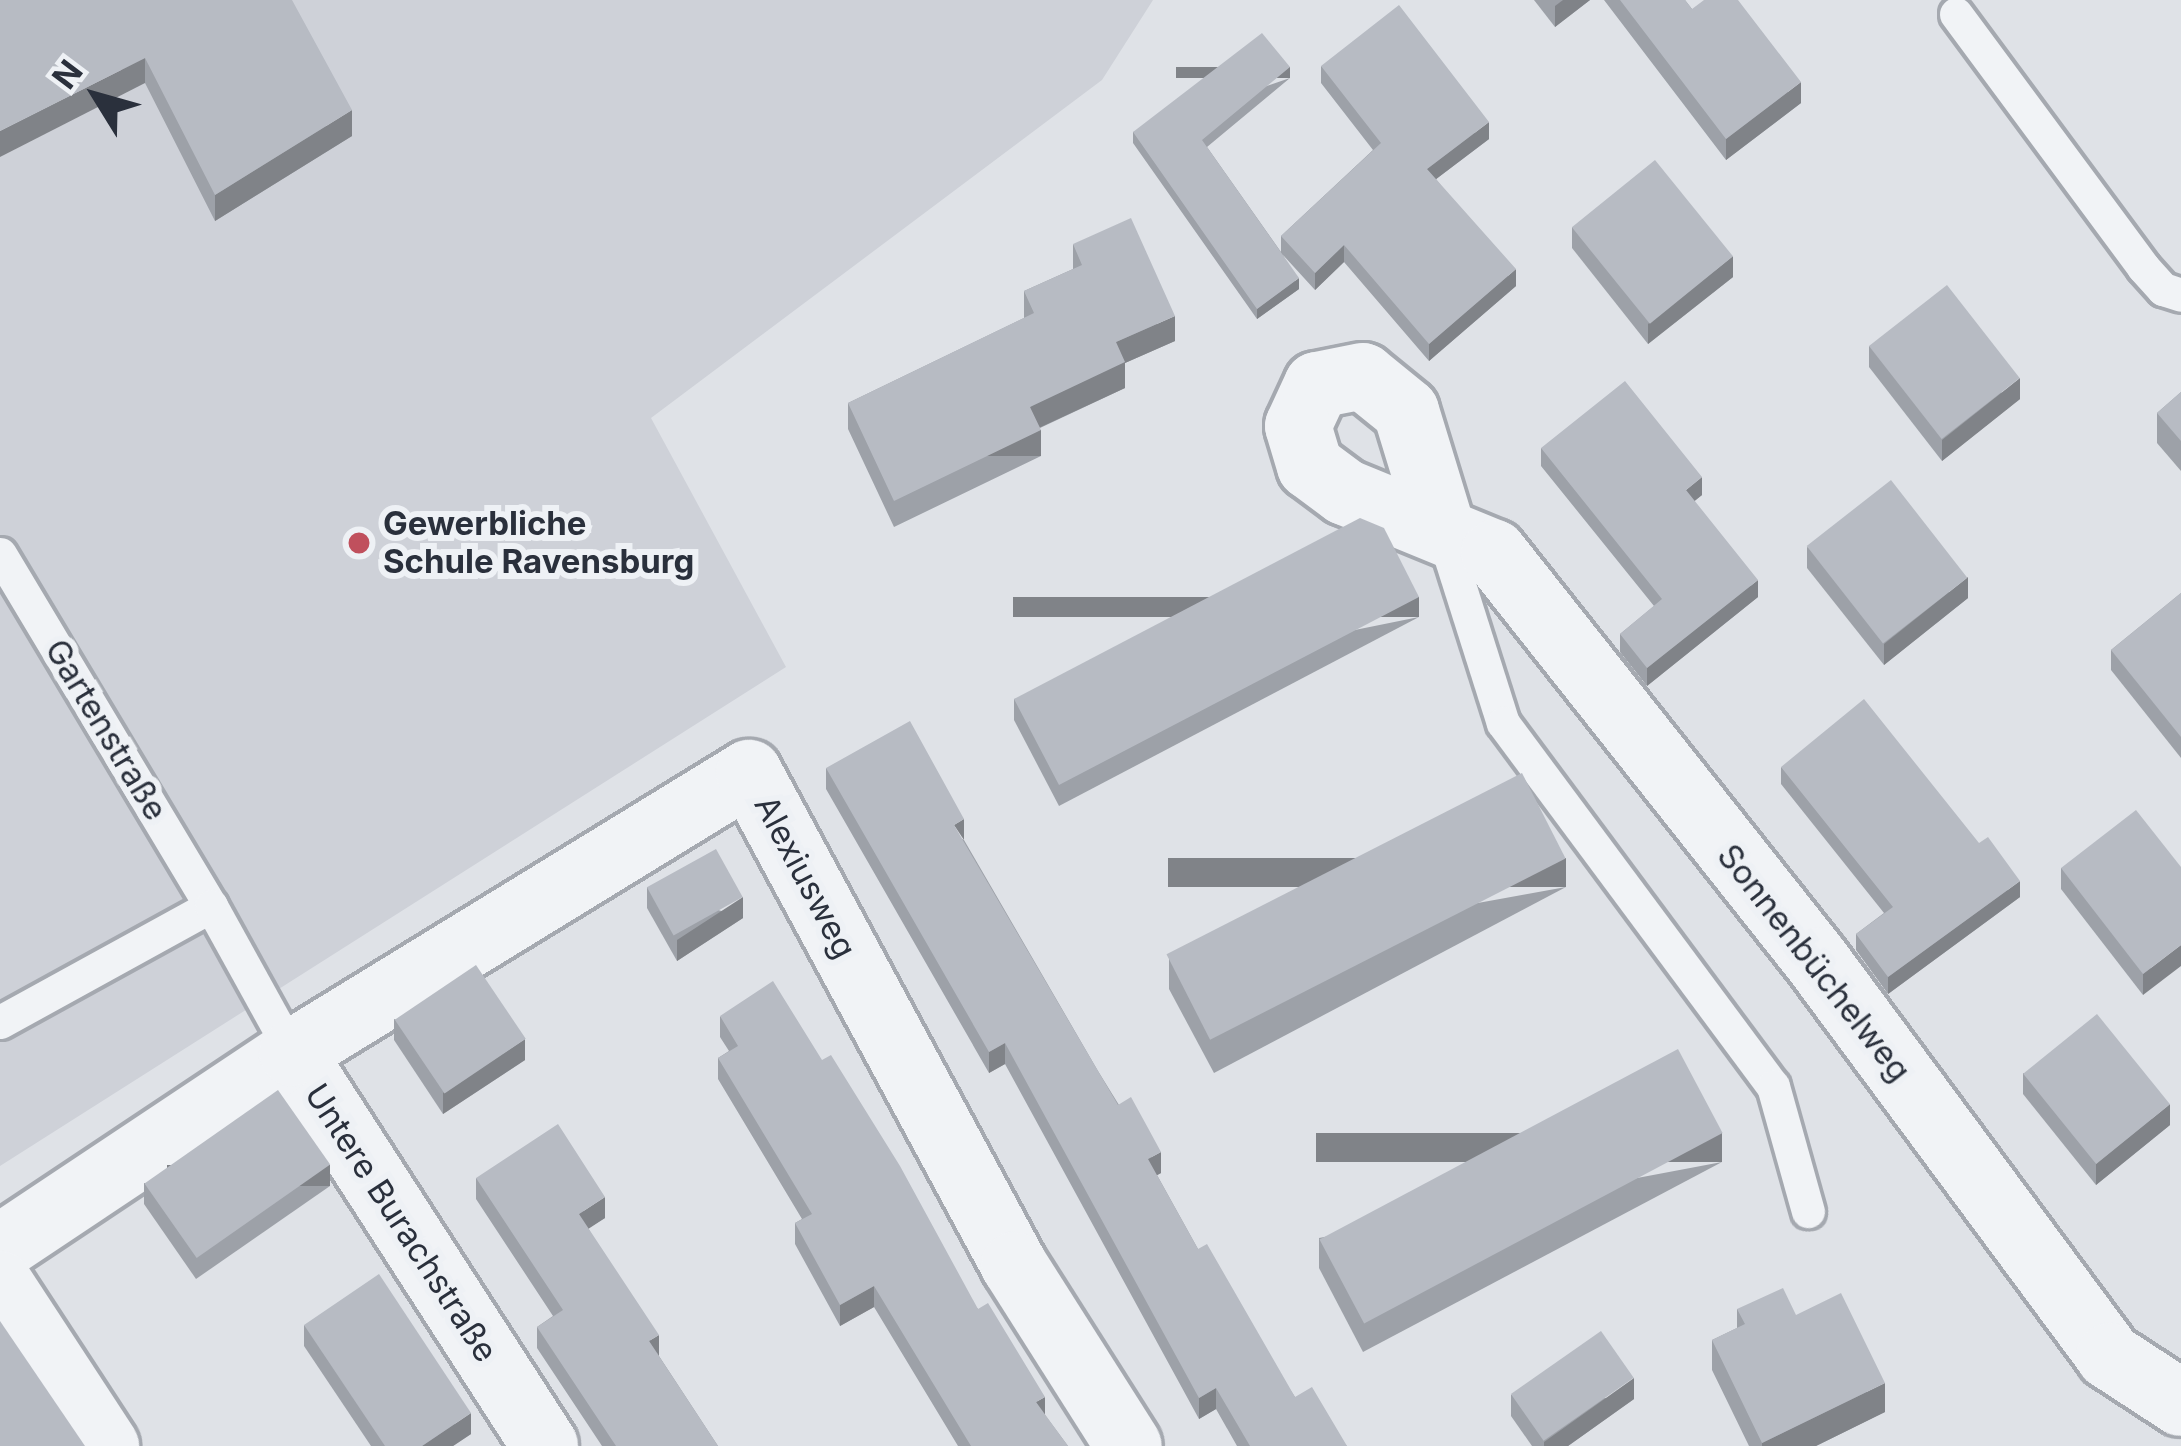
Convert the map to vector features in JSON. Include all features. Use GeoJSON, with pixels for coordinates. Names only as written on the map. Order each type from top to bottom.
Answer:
{"type":"FeatureCollection","features":[{"type":"Feature","properties":{"kind":"street","name":"Sonnenbüchelweg"},"geometry":{"type":"LineString","coordinates":[[1442,529],[1494,553],[1816,962],[2109,1357],[2181,1403]]}},
{"type":"Feature","properties":{"kind":"street","name":"Alexiusweg"},"geometry":{"type":"LineString","coordinates":[[292,1053],[749,772],[1014,1265],[1129,1446]]}},
{"type":"Feature","properties":{"kind":"street","name":"Untere Burachstraße"},"geometry":{"type":"LineString","coordinates":[[0,1248],[292,1053],[545,1446]]}},
{"type":"Feature","properties":{"kind":"street"},"geometry":{"type":"LineString","coordinates":[[0,1284],[106,1446]]}},
{"type":"Feature","properties":{"kind":"street"},"geometry":{"type":"LineString","coordinates":[[2179,1446],[2181,1432]]}},
{"type":"Feature","properties":{"kind":"lane"},"geometry":{"type":"LineString","coordinates":[[1956,14],[2144,267],[2163,289],[2181,295]]}},
{"type":"Feature","properties":{"kind":"lane","name":"Sonnenbüchelweg"},"geometry":{"type":"LineString","coordinates":[[1442,529],[1503,723],[1773,1086],[1808,1211]]}},
{"type":"Feature","properties":{"kind":"lane","name":"Gartenstraße"},"geometry":{"type":"LineString","coordinates":[[0,554],[211,906],[292,1053]]}},
{"type":"Feature","properties":{"kind":"lane"},"geometry":{"type":"LineString","coordinates":[[0,1022],[211,906]]}},
{"type":"Feature","properties":{"kind":"shaded area","name":"Gewerbliche Schule Ravensburg"},"geometry":{"type":"Polygon","coordinates":[[[0,0],[1153,0],[1102,80],[651,418],[786,667],[0,1166],[0,0]]]}},
{"type":"Feature","properties":{"kind":"building"},"geometry":{"type":"Polygon","coordinates":[[[0,0],[292,0],[352,110],[215,195],[145,58],[0,131],[0,0]]]}},
{"type":"Feature","properties":{"kind":"building"},"geometry":{"type":"Polygon","coordinates":[[[1620,0],[1685,0],[1692,9],[1704,0],[1738,0],[1801,82],[1726,139],[1620,0]]]}},
{"type":"Feature","properties":{"kind":"building"},"geometry":{"type":"Polygon","coordinates":[[[1399,5],[1489,122],[1427,169],[1516,269],[1429,344],[1344,245],[1315,273],[1281,236],[1381,143],[1321,66],[1399,5]]]}},
{"type":"Feature","properties":{"kind":"building"},"geometry":{"type":"Polygon","coordinates":[[[1262,33],[1290,67],[1202,140],[1299,278],[1257,309],[1133,132],[1262,33]]]}},
{"type":"Feature","properties":{"kind":"building"},"geometry":{"type":"Polygon","coordinates":[[[1655,160],[1733,256],[1650,324],[1572,227],[1655,160]]]}},
{"type":"Feature","properties":{"kind":"building"},"geometry":{"type":"Polygon","coordinates":[[[1131,218],[1175,316],[1116,342],[1125,362],[1030,407],[1041,430],[894,501],[848,403],[1034,313],[1024,291],[1082,265],[1073,244],[1131,218]]]}},
{"type":"Feature","properties":{"kind":"building"},"geometry":{"type":"Polygon","coordinates":[[[1947,285],[2020,378],[1942,439],[1869,346],[1947,285]]]}},
{"type":"Feature","properties":{"kind":"building"},"geometry":{"type":"Polygon","coordinates":[[[1625,381],[1702,477],[1686,490],[1758,580],[1647,668],[1620,634],[1662,599],[1541,448],[1625,381]]]}},
{"type":"Feature","properties":{"kind":"building"},"geometry":{"type":"Polygon","coordinates":[[[2181,392],[2181,441],[2157,413],[2181,392]]]}},
{"type":"Feature","properties":{"kind":"building"},"geometry":{"type":"Polygon","coordinates":[[[1891,480],[1967,578],[1883,644],[1807,546],[1891,480]]]}},
{"type":"Feature","properties":{"kind":"building"},"geometry":{"type":"Polygon","coordinates":[[[1360,518],[1384,528],[1419,597],[1059,785],[1014,699],[1360,518]]]}},
{"type":"Feature","properties":{"kind":"building"},"geometry":{"type":"Polygon","coordinates":[[[2181,593],[2181,737],[2111,650],[2181,593]]]}},
{"type":"Feature","properties":{"kind":"building"},"geometry":{"type":"Polygon","coordinates":[[[1864,699],[1979,843],[1988,837],[2020,881],[1888,977],[1856,934],[1893,907],[1781,767],[1864,699]]]}},
{"type":"Feature","properties":{"kind":"building"},"geometry":{"type":"Polygon","coordinates":[[[910,721],[964,819],[954,825],[1118,1105],[1131,1097],[1148,1128],[1161,1152],[1148,1159],[1198,1249],[1207,1244],[1295,1397],[1312,1387],[1347,1446],[1250,1446],[1216,1388],[1199,1398],[1005,1043],[989,1052],[826,768],[910,721]]]}},
{"type":"Feature","properties":{"kind":"building"},"geometry":{"type":"Polygon","coordinates":[[[1522,773],[1566,859],[1210,1040],[1166,954],[1522,773]]]}},
{"type":"Feature","properties":{"kind":"building"},"geometry":{"type":"Polygon","coordinates":[[[2136,810],[2181,867],[2181,945],[2143,974],[2061,868],[2136,810]]]}},
{"type":"Feature","properties":{"kind":"building"},"geometry":{"type":"Polygon","coordinates":[[[716,849],[743,897],[674,935],[647,887],[716,849]]]}},
{"type":"Feature","properties":{"kind":"building"},"geometry":{"type":"Polygon","coordinates":[[[476,965],[526,1039],[445,1094],[395,1020],[476,965]]]}},
{"type":"Feature","properties":{"kind":"building"},"geometry":{"type":"Polygon","coordinates":[[[773,981],[822,1060],[831,1055],[900,1166],[978,1309],[988,1303],[1045,1397],[1036,1402],[1068,1446],[971,1446],[874,1286],[840,1305],[795,1223],[812,1214],[718,1058],[738,1046],[720,1016],[773,981]]]}},
{"type":"Feature","properties":{"kind":"building"},"geometry":{"type":"Polygon","coordinates":[[[2097,1014],[2170,1104],[2096,1164],[2023,1074],[2097,1014]]]}},
{"type":"Feature","properties":{"kind":"building"},"geometry":{"type":"Polygon","coordinates":[[[1678,1049],[1723,1133],[1364,1323],[1320,1240],[1678,1049]]]}},
{"type":"Feature","properties":{"kind":"building"},"geometry":{"type":"Polygon","coordinates":[[[278,1090],[330,1165],[197,1258],[144,1183],[278,1090]]]}},
{"type":"Feature","properties":{"kind":"building"},"geometry":{"type":"Polygon","coordinates":[[[558,1124],[605,1197],[579,1214],[659,1335],[649,1341],[718,1446],[616,1446],[537,1327],[563,1310],[476,1178],[558,1124]]]}},
{"type":"Feature","properties":{"kind":"building"},"geometry":{"type":"Polygon","coordinates":[[[379,1274],[471,1413],[422,1446],[385,1446],[304,1325],[379,1274]]]}},
{"type":"Feature","properties":{"kind":"building"},"geometry":{"type":"Polygon","coordinates":[[[1783,1288],[1796,1315],[1841,1293],[1885,1383],[1762,1443],[1712,1340],[1745,1324],[1737,1309],[1783,1288]]]}},
{"type":"Feature","properties":{"kind":"building"},"geometry":{"type":"Polygon","coordinates":[[[0,1321],[85,1446],[0,1446],[0,1321]]]}},
{"type":"Feature","properties":{"kind":"building"},"geometry":{"type":"Polygon","coordinates":[[[1601,1331],[1634,1378],[1544,1441],[1511,1394],[1601,1331]]]}},
{"type":"Feature","properties":{"kind":"place","name":"Gewerbliche Schule Ravensburg"},"geometry":{"type":"Point","coordinates":[359,543]}}]}
